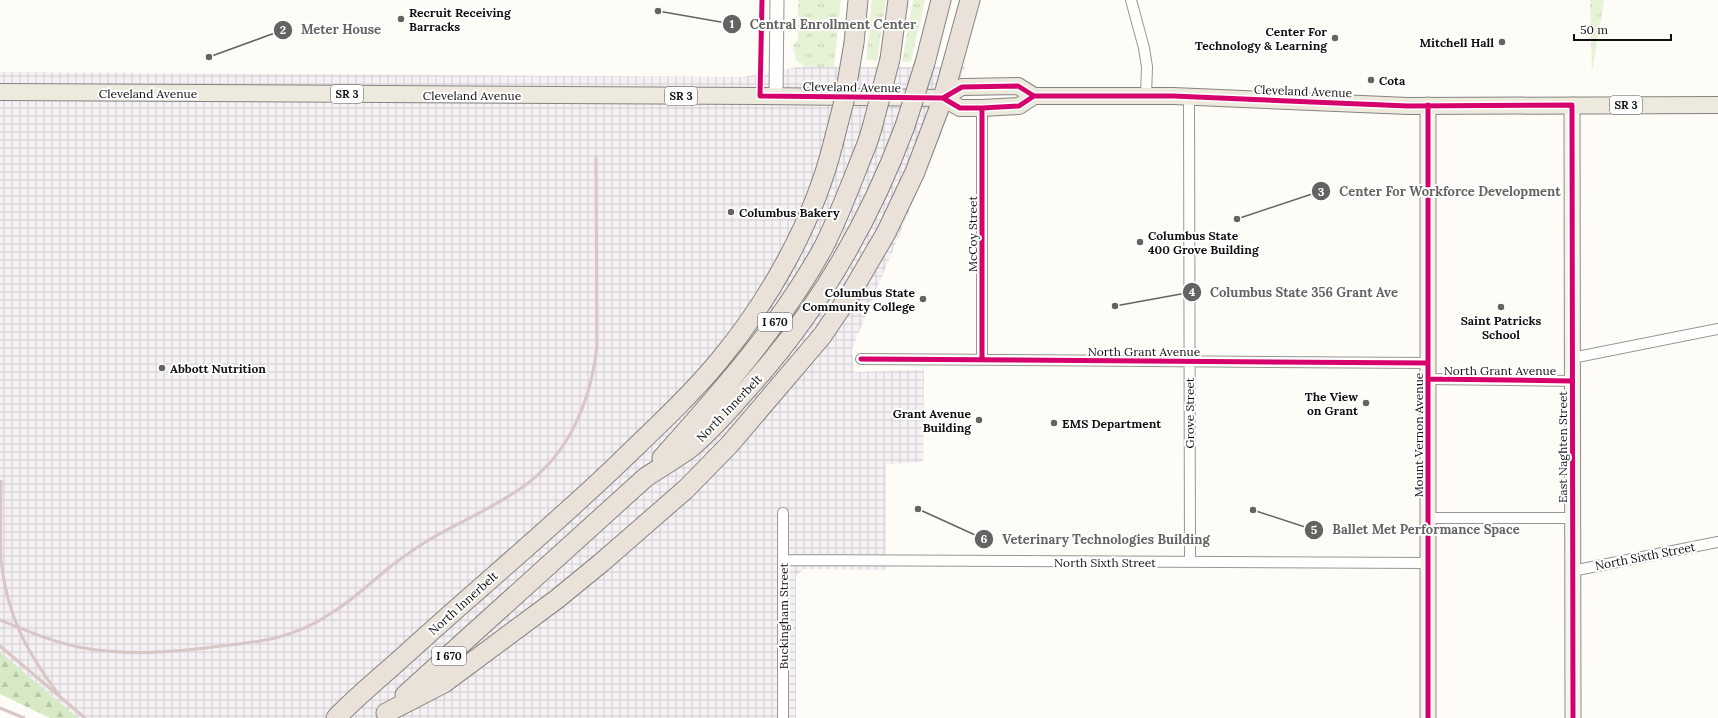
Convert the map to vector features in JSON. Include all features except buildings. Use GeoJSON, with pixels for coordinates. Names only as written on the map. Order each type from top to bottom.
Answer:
{"type":"FeatureCollection","features":[{"type":"Feature","properties":{"kind":"highway","name":"North Innerbelt"},"geometry":{"type":"LineString","coordinates":[[339,715],[582,498],[662,422],[719,361],[760,304],[784,266],[828,165],[844,101],[854,43],[858,0]]}},
{"type":"Feature","properties":{"kind":"highway","name":"I 670"},"geometry":{"type":"LineString","coordinates":[[646,477],[759,344],[795,294],[823,247],[867,144],[880,99],[892,44],[898,0]]}},
{"type":"Feature","properties":{"kind":"highway","name":"North Innerbelt"},"geometry":{"type":"LineString","coordinates":[[383,715],[646,477],[688,449],[715,425],[773,361],[813,308],[847,253],[881,189],[899,144],[916,94],[941,0]]}},
{"type":"Feature","properties":{"kind":"highway"},"geometry":{"type":"LineString","coordinates":[[383,715],[444,683],[557,599],[601,563],[686,489],[730,444],[822,336],[851,293],[886,233],[915,172],[943,98],[970,0]]}},
{"type":"Feature","properties":{"kind":"main road"},"geometry":{"type":"LineString","coordinates":[[943,98],[962,87],[1018,86],[1034,96]]}},
{"type":"Feature","properties":{"kind":"main road","name":"Cleveland Avenue"},"geometry":{"type":"LineString","coordinates":[[0,92],[943,98],[960,108],[1019,106],[1034,96],[1189,97],[1408,106],[1718,105]]}},
{"type":"Feature","properties":{"kind":"main road","name":"Mount Vernon Avenue"},"geometry":{"type":"LineString","coordinates":[[1428,105],[1428,718]]}},
{"type":"Feature","properties":{"kind":"main road","name":"East Naghten Street"},"geometry":{"type":"LineString","coordinates":[[1572,105],[1572,718]]}},
{"type":"Feature","properties":{"kind":"street"},"geometry":{"type":"LineString","coordinates":[[776,96],[777,0]]}},
{"type":"Feature","properties":{"kind":"street"},"geometry":{"type":"LineString","coordinates":[[1131,0],[1144,48],[1147,67],[1146,96]]}},
{"type":"Feature","properties":{"kind":"street","name":"Grove Street"},"geometry":{"type":"LineString","coordinates":[[1189,97],[1190,562]]}},
{"type":"Feature","properties":{"kind":"street","name":"McCoy Street"},"geometry":{"type":"LineString","coordinates":[[982,108],[982,360]]}},
{"type":"Feature","properties":{"kind":"street","name":"North Grant Avenue"},"geometry":{"type":"LineString","coordinates":[[1572,358],[1718,329]]}},
{"type":"Feature","properties":{"kind":"street","name":"North Grant Avenue"},"geometry":{"type":"LineString","coordinates":[[861,359],[1428,363]]}},
{"type":"Feature","properties":{"kind":"street","name":"North Grant Avenue"},"geometry":{"type":"LineString","coordinates":[[1428,379],[1572,380]]}},
{"type":"Feature","properties":{"kind":"street","name":"Buckingham Street"},"geometry":{"type":"LineString","coordinates":[[783,513],[783,718]]}},
{"type":"Feature","properties":{"kind":"street"},"geometry":{"type":"LineString","coordinates":[[1428,518],[1572,518]]}},
{"type":"Feature","properties":{"kind":"street","name":"North Sixth Street"},"geometry":{"type":"LineString","coordinates":[[1572,571],[1718,542]]}},
{"type":"Feature","properties":{"kind":"street","name":"North Sixth Street"},"geometry":{"type":"LineString","coordinates":[[783,560],[1428,563]]}},
{"type":"Feature","properties":{"kind":"shaded area"},"geometry":{"type":"Polygon","coordinates":[[[799,67],[965,67],[940,137],[852,349],[854,372],[924,370],[923,462],[886,464],[886,570],[804,569],[796,576],[796,718],[78,718],[0,652],[0,72],[742,77],[799,67]]]}},
{"type":"Feature","properties":{"kind":"green space"},"geometry":{"type":"Polygon","coordinates":[[[798,0],[841,0],[834,67],[805,67],[796,60],[793,45],[798,39],[798,0]]]}},
{"type":"Feature","properties":{"kind":"green space"},"geometry":{"type":"Polygon","coordinates":[[[872,0],[886,0],[877,61],[866,60],[872,0]]]}},
{"type":"Feature","properties":{"kind":"green space"},"geometry":{"type":"Polygon","coordinates":[[[913,0],[925,0],[911,62],[902,62],[913,0]]]}},
{"type":"Feature","properties":{"kind":"green space"},"geometry":{"type":"Polygon","coordinates":[[[1590,0],[1604,0],[1592,72],[1590,0]]]}},
{"type":"Feature","properties":{"kind":"green space"},"geometry":{"type":"Polygon","coordinates":[[[0,652],[78,718],[50,718],[0,694],[0,652]]]}},
{"type":"Feature","properties":{"kind":"railway"},"geometry":{"type":"LineString","coordinates":[[0,620],[62,643],[84,648],[118,652],[187,650],[250,643],[279,637],[292,633],[324,618],[351,599],[400,559],[416,548],[439,534],[489,508],[524,486],[540,473],[554,458],[566,441],[576,424],[590,386],[597,346],[596,157]]}},
{"type":"Feature","properties":{"kind":"railway"},"geometry":{"type":"LineString","coordinates":[[1,481],[1,560],[8,600],[14,618],[29,651],[62,699]]}},
{"type":"Feature","properties":{"kind":"railway"},"geometry":{"type":"LineString","coordinates":[[0,646],[85,718]]}},
{"type":"Feature","properties":{"kind":"railway"},"geometry":{"type":"LineString","coordinates":[[0,708],[24,718]]}},
{"type":"Feature","properties":{"kind":"cycle path"},"geometry":{"type":"LineString","coordinates":[[762,0],[760,96],[943,98],[960,108],[1019,106],[1034,96]]}},
{"type":"Feature","properties":{"kind":"cycle path"},"geometry":{"type":"LineString","coordinates":[[943,98],[962,87],[1018,86],[1034,96],[1173,96],[1408,106],[1572,105],[1573,718]]}},
{"type":"Feature","properties":{"kind":"cycle path"},"geometry":{"type":"LineString","coordinates":[[1428,105],[1428,718]]}},
{"type":"Feature","properties":{"kind":"cycle path"},"geometry":{"type":"LineString","coordinates":[[982,108],[982,360]]}},
{"type":"Feature","properties":{"kind":"cycle path"},"geometry":{"type":"LineString","coordinates":[[861,359],[1428,363]]}},
{"type":"Feature","properties":{"kind":"cycle path"},"geometry":{"type":"LineString","coordinates":[[1428,379],[1572,381]]}},
{"type":"Feature","properties":{"kind":"place","name":"Central Enrollment Center"},"geometry":{"type":"Point","coordinates":[658,11]}},
{"type":"Feature","properties":{"kind":"place","name":"Recruit Receiving Barracks"},"geometry":{"type":"Point","coordinates":[401,19]}},
{"type":"Feature","properties":{"kind":"place","name":"Center For Technology & Learning"},"geometry":{"type":"Point","coordinates":[1335,38]}},
{"type":"Feature","properties":{"kind":"place","name":"Mitchell Hall"},"geometry":{"type":"Point","coordinates":[1502,42]}},
{"type":"Feature","properties":{"kind":"place","name":"Meter House"},"geometry":{"type":"Point","coordinates":[209,57]}},
{"type":"Feature","properties":{"kind":"place","name":"Cota"},"geometry":{"type":"Point","coordinates":[1371,80]}},
{"type":"Feature","properties":{"kind":"place","name":"Columbus Bakery"},"geometry":{"type":"Point","coordinates":[731,212]}},
{"type":"Feature","properties":{"kind":"place","name":"Center For Workforce Development"},"geometry":{"type":"Point","coordinates":[1237,219]}},
{"type":"Feature","properties":{"kind":"place","name":"Columbus State 400 Grove Building"},"geometry":{"type":"Point","coordinates":[1140,242]}},
{"type":"Feature","properties":{"kind":"place","name":"Columbus State Community College"},"geometry":{"type":"Point","coordinates":[923,299]}},
{"type":"Feature","properties":{"kind":"place","name":"Columbus State 356 Grant Ave"},"geometry":{"type":"Point","coordinates":[1115,306]}},
{"type":"Feature","properties":{"kind":"place","name":"Saint Patricks School"},"geometry":{"type":"Point","coordinates":[1501,307]}},
{"type":"Feature","properties":{"kind":"place","name":"Abbott Nutrition"},"geometry":{"type":"Point","coordinates":[162,368]}},
{"type":"Feature","properties":{"kind":"place","name":"The View on Grant"},"geometry":{"type":"Point","coordinates":[1366,403]}},
{"type":"Feature","properties":{"kind":"place","name":"Grant Avenue Building"},"geometry":{"type":"Point","coordinates":[979,420]}},
{"type":"Feature","properties":{"kind":"place","name":"EMS Department"},"geometry":{"type":"Point","coordinates":[1054,423]}},
{"type":"Feature","properties":{"kind":"place","name":"Veterinary Technologies Building"},"geometry":{"type":"Point","coordinates":[918,509]}},
{"type":"Feature","properties":{"kind":"place","name":"Ballet Met Performance Space"},"geometry":{"type":"Point","coordinates":[1253,510]}}]}
